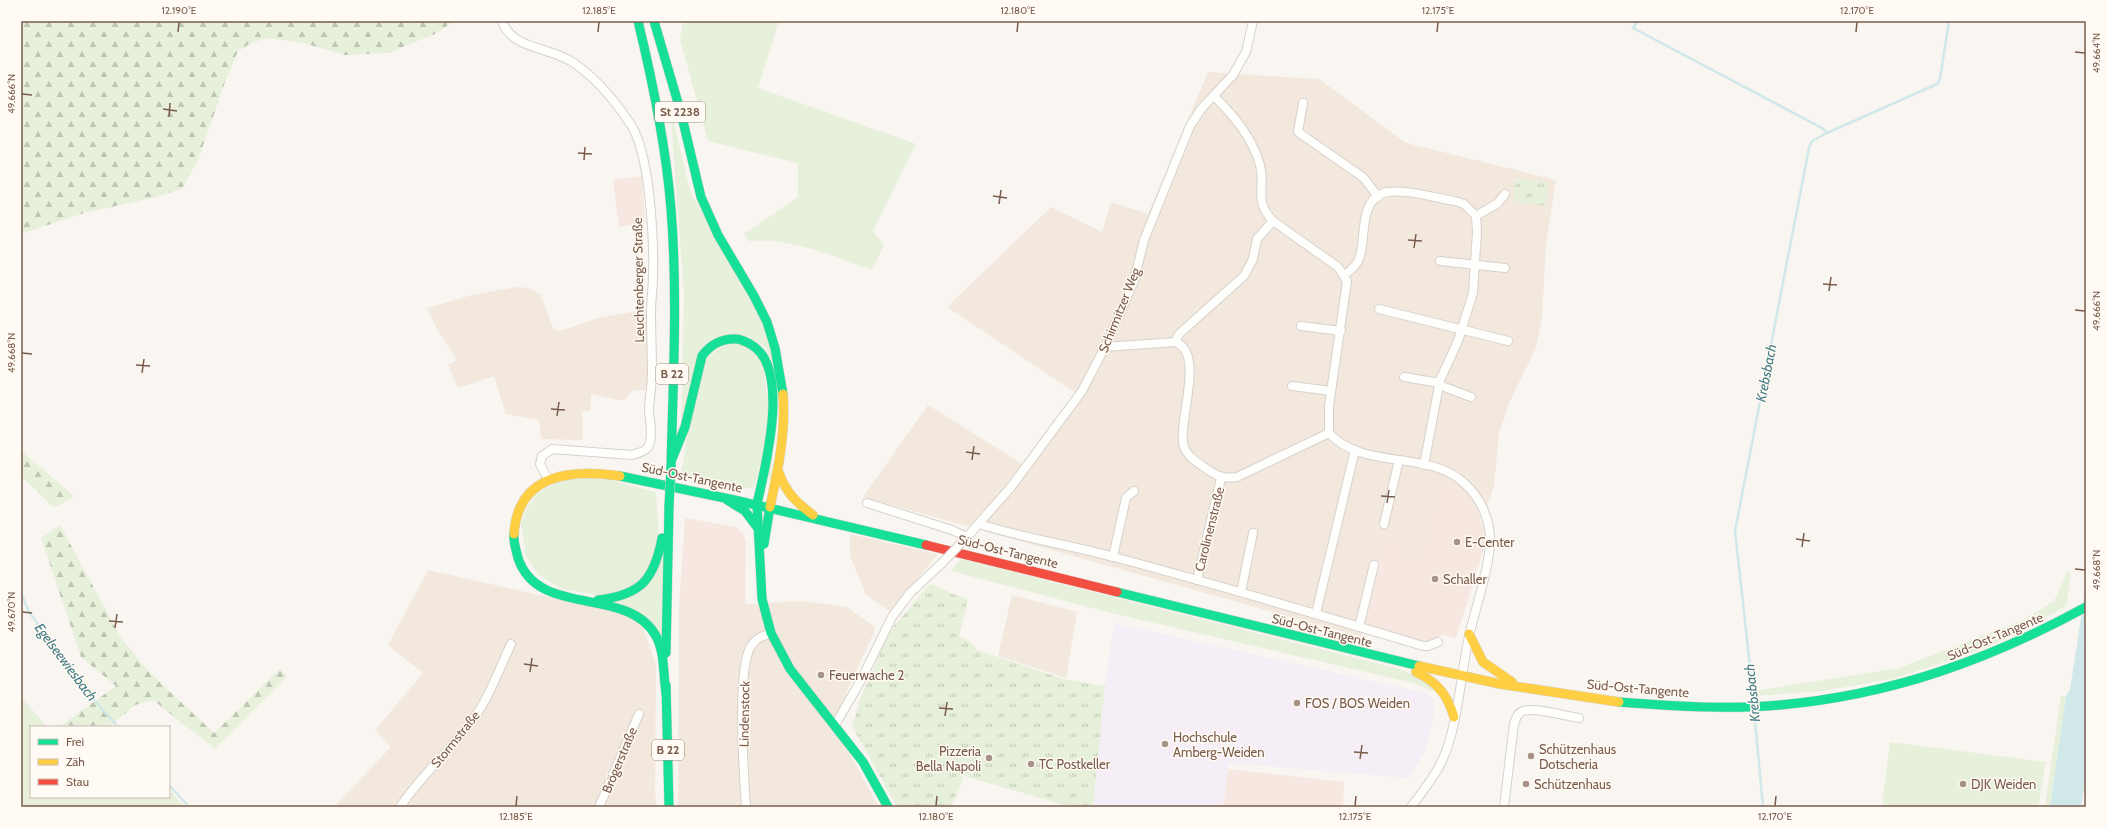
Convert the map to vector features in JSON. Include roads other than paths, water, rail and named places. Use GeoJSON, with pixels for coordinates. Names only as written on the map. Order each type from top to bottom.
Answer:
{"type":"FeatureCollection","features":[{"type":"Feature","properties":{"kind":"main road","name":"B 22"},"geometry":{"type":"LineString","coordinates":[[638,21],[652,76],[671,209],[674,287],[666,693],[669,807]]}},
{"type":"Feature","properties":{"kind":"main road","name":"St 2238"},"geometry":{"type":"LineString","coordinates":[[654,21],[701,197],[710,219],[754,296],[776,347],[785,400],[785,429],[779,473]]}},
{"type":"Feature","properties":{"kind":"main road"},"geometry":{"type":"LineString","coordinates":[[671,464],[681,442],[698,371],[704,353],[711,346],[732,338],[750,343],[762,355],[766,363],[773,399],[772,431],[757,504],[762,599],[771,633],[790,669],[863,762],[888,807]]}},
{"type":"Feature","properties":{"kind":"main road","name":"Süd-Ost-Tangente"},"geometry":{"type":"LineString","coordinates":[[548,480],[567,474],[589,472],[625,477],[719,496],[820,519],[1398,663],[1521,687],[1630,703],[1728,708],[1774,706],[1846,697],[1924,678],[1995,653],[2086,607]]}},
{"type":"Feature","properties":{"kind":"main road"},"geometry":{"type":"LineString","coordinates":[[760,573],[770,507],[779,473]]}},
{"type":"Feature","properties":{"kind":"main road"},"geometry":{"type":"LineString","coordinates":[[779,473],[783,488],[789,496],[820,519]]}},
{"type":"Feature","properties":{"kind":"main road","name":"B 22"},"geometry":{"type":"LineString","coordinates":[[548,480],[532,491],[522,505],[515,523],[514,544],[516,554],[521,564],[535,583],[551,593],[624,610],[637,617],[649,627],[658,639],[666,693]]}},
{"type":"Feature","properties":{"kind":"main road"},"geometry":{"type":"LineString","coordinates":[[719,496],[744,509],[752,517],[758,529]]}},
{"type":"Feature","properties":{"kind":"main road","name":"B 22"},"geometry":{"type":"LineString","coordinates":[[582,601],[622,597],[636,591],[644,583],[656,566],[669,518]]}},
{"type":"Feature","properties":{"kind":"main road"},"geometry":{"type":"LineString","coordinates":[[1469,634],[1483,662],[1496,672],[1521,687]]}},
{"type":"Feature","properties":{"kind":"main road"},"geometry":{"type":"LineString","coordinates":[[1398,663],[1433,680],[1441,687],[1450,701],[1454,716]]}},
{"type":"Feature","properties":{"kind":"street","name":"Leuchtenberger Straße"},"geometry":{"type":"LineString","coordinates":[[502,21],[505,29],[520,43],[562,56],[575,64],[604,90],[632,126],[645,164],[648,191],[653,276],[651,312],[652,374],[649,410],[650,442],[647,448],[640,453],[632,455],[552,449],[542,456],[540,464],[548,480]]}},
{"type":"Feature","properties":{"kind":"street","name":"Schirmitzer Weg"},"geometry":{"type":"LineString","coordinates":[[835,725],[860,682],[892,617],[910,593],[944,562],[1011,487],[1068,412],[1082,391],[1105,347],[1134,281],[1144,240],[1190,126],[1202,108],[1233,75],[1240,64],[1250,41],[1253,21]]}},
{"type":"Feature","properties":{"kind":"street"},"geometry":{"type":"LineString","coordinates":[[1214,96],[1237,120],[1251,142],[1260,165],[1262,207],[1273,220],[1338,267],[1347,281],[1347,290],[1327,422],[1328,434],[1346,448],[1424,465],[1452,474],[1470,488],[1477,497],[1487,522],[1489,552],[1469,634],[1448,745],[1440,764],[1411,807]]}},
{"type":"Feature","properties":{"kind":"street"},"geometry":{"type":"LineString","coordinates":[[1303,103],[1298,132],[1364,178],[1378,197]]}},
{"type":"Feature","properties":{"kind":"street"},"geometry":{"type":"LineString","coordinates":[[1344,275],[1352,269],[1359,259],[1369,206],[1378,197],[1386,192],[1455,201],[1464,204],[1476,216],[1473,293],[1462,329],[1439,384],[1424,465]]}},
{"type":"Feature","properties":{"kind":"street"},"geometry":{"type":"LineString","coordinates":[[1476,216],[1498,202],[1505,194]]}},
{"type":"Feature","properties":{"kind":"street"},"geometry":{"type":"LineString","coordinates":[[1175,342],[1180,334],[1244,276],[1253,259],[1257,239],[1273,220]]}},
{"type":"Feature","properties":{"kind":"street"},"geometry":{"type":"LineString","coordinates":[[1440,261],[1475,266],[1505,268]]}},
{"type":"Feature","properties":{"kind":"street"},"geometry":{"type":"LineString","coordinates":[[1379,309],[1508,340]]}},
{"type":"Feature","properties":{"kind":"street"},"geometry":{"type":"LineString","coordinates":[[1301,326],[1341,331]]}},
{"type":"Feature","properties":{"kind":"street"},"geometry":{"type":"LineString","coordinates":[[1105,347],[1175,342],[1182,344],[1186,350],[1190,365],[1183,442],[1191,457],[1215,476],[1221,478],[1238,477],[1328,434]]}},
{"type":"Feature","properties":{"kind":"street"},"geometry":{"type":"LineString","coordinates":[[1404,377],[1439,384],[1471,397]]}},
{"type":"Feature","properties":{"kind":"street"},"geometry":{"type":"LineString","coordinates":[[1292,386],[1331,391]]}},
{"type":"Feature","properties":{"kind":"street"},"geometry":{"type":"LineString","coordinates":[[1316,613],[1355,450]]}},
{"type":"Feature","properties":{"kind":"street"},"geometry":{"type":"LineString","coordinates":[[1384,524],[1399,460]]}},
{"type":"Feature","properties":{"kind":"street","name":"Carolinenstraße"},"geometry":{"type":"LineString","coordinates":[[1196,580],[1221,478]]}},
{"type":"Feature","properties":{"kind":"street"},"geometry":{"type":"LineString","coordinates":[[1113,557],[1126,498],[1134,491]]}},
{"type":"Feature","properties":{"kind":"street"},"geometry":{"type":"LineString","coordinates":[[867,503],[952,530],[967,537]]}},
{"type":"Feature","properties":{"kind":"street"},"geometry":{"type":"LineString","coordinates":[[979,524],[1001,531],[1113,557],[1241,592],[1316,613],[1423,646],[1428,646],[1438,642]]}},
{"type":"Feature","properties":{"kind":"street"},"geometry":{"type":"LineString","coordinates":[[1241,592],[1253,533]]}},
{"type":"Feature","properties":{"kind":"street"},"geometry":{"type":"LineString","coordinates":[[1359,627],[1374,565]]}},
{"type":"Feature","properties":{"kind":"street","name":"Lindenstock"},"geometry":{"type":"LineString","coordinates":[[746,807],[742,696],[747,654],[756,640],[771,633]]}},
{"type":"Feature","properties":{"kind":"street","name":"Stormstraße"},"geometry":{"type":"LineString","coordinates":[[402,806],[411,790],[452,745],[477,714],[511,644]]}},
{"type":"Feature","properties":{"kind":"street"},"geometry":{"type":"LineString","coordinates":[[1504,807],[1514,724],[1518,715],[1522,712],[1530,711],[1579,718]]}},
{"type":"Feature","properties":{"kind":"street","name":"Brögerstraße"},"geometry":{"type":"LineString","coordinates":[[599,807],[639,714]]}},
{"type":"Feature","properties":{"kind":"water"},"geometry":{"type":"Polygon","coordinates":[[[2086,585],[2086,637],[2083,649],[2086,649],[2086,774],[2081,807],[2050,807],[2066,696],[2070,690],[2086,585]]]}},
{"type":"Feature","properties":{"kind":"waterway"},"geometry":{"type":"LineString","coordinates":[[1638,21],[1633,28],[1822,128],[1827,133]]}},
{"type":"Feature","properties":{"kind":"waterway","name":"Krebsbach"},"geometry":{"type":"LineString","coordinates":[[1754,703],[1735,531],[1809,148],[1812,141],[1827,133],[1937,84],[1940,79],[1949,21]]}},
{"type":"Feature","properties":{"kind":"waterway","name":"Egelseewiesbach"},"geometry":{"type":"LineString","coordinates":[[21,593],[29,612],[95,701],[117,726]]}},
{"type":"Feature","properties":{"kind":"waterway","name":"Krebsbach"},"geometry":{"type":"LineString","coordinates":[[1754,710],[1763,807]]}},
{"type":"Feature","properties":{"kind":"waterway","name":"Egelseewiesbach"},"geometry":{"type":"LineString","coordinates":[[170,786],[189,807]]}},
{"type":"Feature","properties":{"kind":"place","name":"E-Center"},"geometry":{"type":"Point","coordinates":[1457,542]}},
{"type":"Feature","properties":{"kind":"place","name":"Schaller"},"geometry":{"type":"Point","coordinates":[1435,579]}},
{"type":"Feature","properties":{"kind":"place","name":"Feuerwache 2"},"geometry":{"type":"Point","coordinates":[821,675]}},
{"type":"Feature","properties":{"kind":"place","name":"FOS / BOS Weiden"},"geometry":{"type":"Point","coordinates":[1297,703]}},
{"type":"Feature","properties":{"kind":"place","name":"Hochschule Amberg-Weiden"},"geometry":{"type":"Point","coordinates":[1165,744]}},
{"type":"Feature","properties":{"kind":"place","name":"Schützenhaus Dotscheria"},"geometry":{"type":"Point","coordinates":[1531,756]}},
{"type":"Feature","properties":{"kind":"place","name":"Pizzeria Bella Napoli"},"geometry":{"type":"Point","coordinates":[989,758]}},
{"type":"Feature","properties":{"kind":"place","name":"TC Postkeller"},"geometry":{"type":"Point","coordinates":[1031,764]}},
{"type":"Feature","properties":{"kind":"place","name":"Schützenhaus"},"geometry":{"type":"Point","coordinates":[1526,784]}},
{"type":"Feature","properties":{"kind":"place","name":"DJK Weiden"},"geometry":{"type":"Point","coordinates":[1963,784]}}]}
